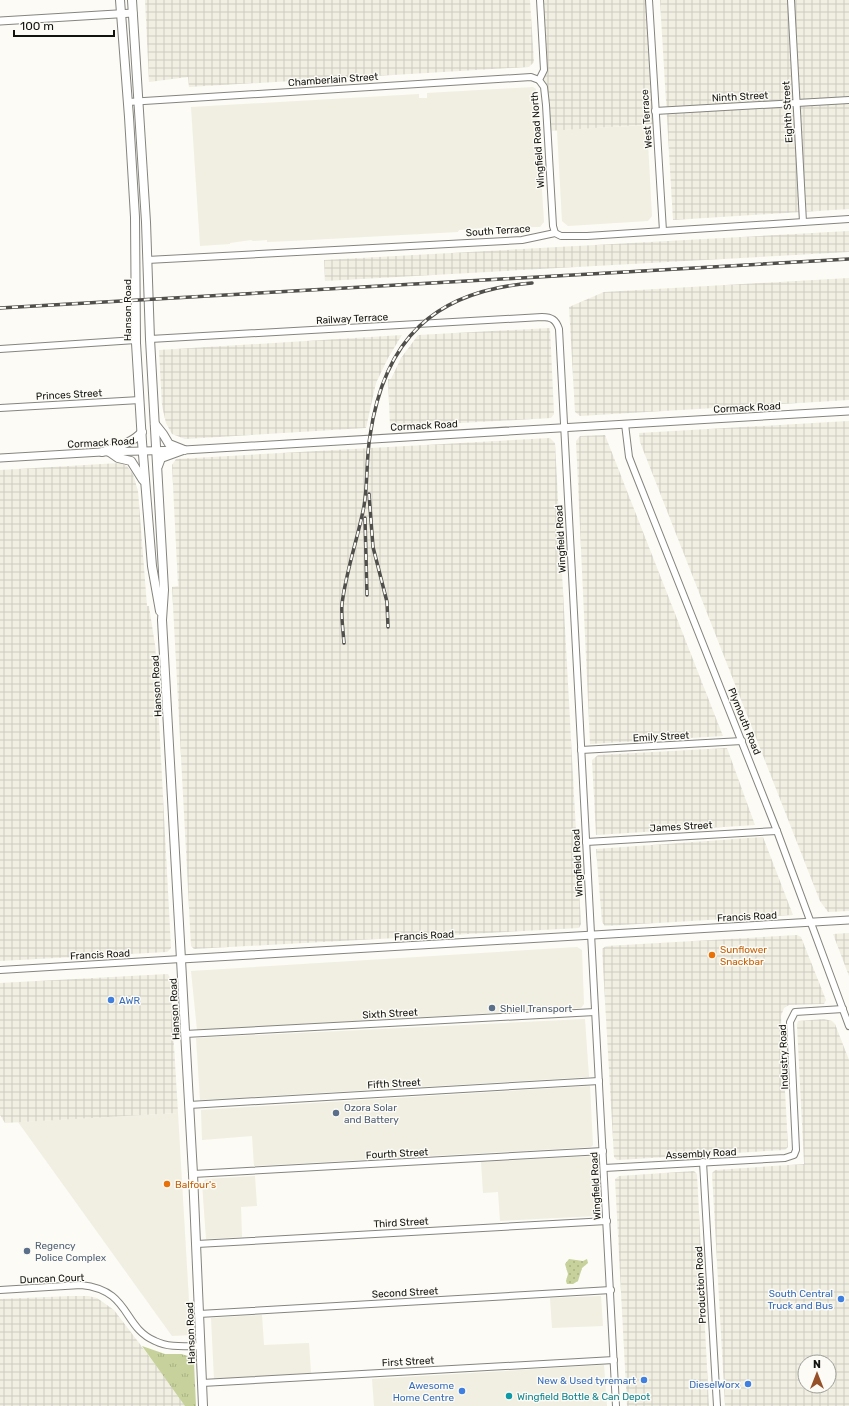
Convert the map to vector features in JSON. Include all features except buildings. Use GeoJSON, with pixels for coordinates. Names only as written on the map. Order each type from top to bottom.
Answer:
{"type":"FeatureCollection","features":[{"type":"Feature","properties":{"kind":"main road","name":"Hanson Road"},"geometry":{"type":"LineString","coordinates":[[120,0],[128,102],[136,244],[136,340],[143,451],[152,566],[162,620]]}},
{"type":"Feature","properties":{"kind":"main road","name":"Hanson Road"},"geometry":{"type":"LineString","coordinates":[[132,0],[139,102],[150,339],[157,450],[164,590],[162,620],[197,1244],[204,1403]]}},
{"type":"Feature","properties":{"kind":"main road"},"geometry":{"type":"LineString","coordinates":[[136,244],[142,256],[147,260]]}},
{"type":"Feature","properties":{"kind":"main road"},"geometry":{"type":"LineString","coordinates":[[155,424],[163,434],[168,444],[184,450]]}},
{"type":"Feature","properties":{"kind":"main road"},"geometry":{"type":"LineString","coordinates":[[105,452],[135,438],[142,432]]}},
{"type":"Feature","properties":{"kind":"main road"},"geometry":{"type":"LineString","coordinates":[[157,473],[161,458],[184,450]]}},
{"type":"Feature","properties":{"kind":"main road"},"geometry":{"type":"LineString","coordinates":[[105,452],[118,458],[131,461],[146,484]]}},
{"type":"Feature","properties":{"kind":"street","name":"Wingfield Road North"},"geometry":{"type":"LineString","coordinates":[[540,0],[544,70],[539,80],[544,87],[546,105],[553,226],[555,233]]}},
{"type":"Feature","properties":{"kind":"street","name":"Eighth Street"},"geometry":{"type":"LineString","coordinates":[[791,0],[803,222]]}},
{"type":"Feature","properties":{"kind":"street","name":"West Terrace"},"geometry":{"type":"LineString","coordinates":[[649,2],[663,231]]}},
{"type":"Feature","properties":{"kind":"street"},"geometry":{"type":"LineString","coordinates":[[0,21],[133,13]]}},
{"type":"Feature","properties":{"kind":"street","name":"Chamberlain Street"},"geometry":{"type":"LineString","coordinates":[[128,102],[520,77],[531,77],[539,80]]}},
{"type":"Feature","properties":{"kind":"street","name":"Ninth Street"},"geometry":{"type":"LineString","coordinates":[[655,111],[849,100]]}},
{"type":"Feature","properties":{"kind":"street","name":"South Terrace"},"geometry":{"type":"LineString","coordinates":[[147,260],[522,240],[555,233],[560,236],[569,237],[849,219]]}},
{"type":"Feature","properties":{"kind":"street","name":"Railway Terrace"},"geometry":{"type":"LineString","coordinates":[[150,339],[542,317],[548,317],[554,320]]}},
{"type":"Feature","properties":{"kind":"street","name":"Wingfield Road"},"geometry":{"type":"LineString","coordinates":[[554,320],[559,329],[616,1406]]}},
{"type":"Feature","properties":{"kind":"street"},"geometry":{"type":"LineString","coordinates":[[0,349],[136,340]]}},
{"type":"Feature","properties":{"kind":"street","name":"Princes Street"},"geometry":{"type":"LineString","coordinates":[[0,408],[140,400]]}},
{"type":"Feature","properties":{"kind":"street","name":"Cormack Road"},"geometry":{"type":"LineString","coordinates":[[0,458],[105,452],[184,450],[849,411]]}},
{"type":"Feature","properties":{"kind":"street","name":"Plymouth Road"},"geometry":{"type":"LineString","coordinates":[[625,424],[632,463],[777,831],[849,1026]]}},
{"type":"Feature","properties":{"kind":"street","name":"Emily Street"},"geometry":{"type":"LineString","coordinates":[[581,750],[742,741]]}},
{"type":"Feature","properties":{"kind":"street","name":"James Street"},"geometry":{"type":"LineString","coordinates":[[586,842],[777,831]]}},
{"type":"Feature","properties":{"kind":"street","name":"Francis Road"},"geometry":{"type":"LineString","coordinates":[[0,970],[849,920]]}},
{"type":"Feature","properties":{"kind":"street","name":"Industry Road"},"geometry":{"type":"LineString","coordinates":[[796,1150],[790,1022],[795,1012],[843,1010]]}},
{"type":"Feature","properties":{"kind":"street","name":"Sixth Street"},"geometry":{"type":"LineString","coordinates":[[185,1034],[595,1012]]}},
{"type":"Feature","properties":{"kind":"street","name":"Fifth Street"},"geometry":{"type":"LineString","coordinates":[[189,1105],[599,1081]]}},
{"type":"Feature","properties":{"kind":"street","name":"Assembly Road"},"geometry":{"type":"LineString","coordinates":[[604,1168],[785,1158],[794,1154],[796,1150]]}},
{"type":"Feature","properties":{"kind":"street","name":"Fourth Street"},"geometry":{"type":"LineString","coordinates":[[193,1174],[603,1151]]}},
{"type":"Feature","properties":{"kind":"street","name":"Production Road"},"geometry":{"type":"LineString","coordinates":[[703,1162],[717,1406]]}},
{"type":"Feature","properties":{"kind":"street","name":"Third Street"},"geometry":{"type":"LineString","coordinates":[[197,1244],[607,1221]]}},
{"type":"Feature","properties":{"kind":"street","name":"Duncan Court"},"geometry":{"type":"LineString","coordinates":[[0,1290],[91,1286],[104,1291],[119,1302],[142,1332],[153,1340],[164,1345],[201,1346]]}},
{"type":"Feature","properties":{"kind":"street","name":"Second Street"},"geometry":{"type":"LineString","coordinates":[[199,1314],[611,1290]]}},
{"type":"Feature","properties":{"kind":"street","name":"First Street"},"geometry":{"type":"LineString","coordinates":[[202,1383],[614,1360]]}},
{"type":"Feature","properties":{"kind":"shaded area"},"geometry":{"type":"Polygon","coordinates":[[[145,0],[530,0],[534,62],[529,67],[189,87],[188,77],[149,82],[145,0]]]}},
{"type":"Feature","properties":{"kind":"shaded area"},"geometry":{"type":"Polygon","coordinates":[[[540,0],[649,0],[656,124],[548,131],[546,105],[539,80],[544,70],[540,0]]]}},
{"type":"Feature","properties":{"kind":"shaded area"},"geometry":{"type":"Polygon","coordinates":[[[660,0],[849,0],[849,209],[673,220],[660,0]]]}},
{"type":"Feature","properties":{"kind":"shaded area"},"geometry":{"type":"Polygon","coordinates":[[[533,87],[536,89],[544,222],[540,227],[484,228],[459,230],[458,232],[291,241],[267,242],[267,240],[251,240],[230,244],[200,246],[191,107],[419,94],[419,98],[427,98],[427,93],[533,87]]]}},
{"type":"Feature","properties":{"kind":"shaded area"},"geometry":{"type":"Polygon","coordinates":[[[647,125],[652,216],[648,221],[568,226],[562,221],[557,130],[647,125]]]}},
{"type":"Feature","properties":{"kind":"shaded area"},"geometry":{"type":"Polygon","coordinates":[[[849,231],[849,252],[325,281],[324,260],[849,231]]]}},
{"type":"Feature","properties":{"kind":"shaded area"},"geometry":{"type":"Polygon","coordinates":[[[849,278],[849,400],[580,416],[575,412],[569,307],[604,292],[849,278]]]}},
{"type":"Feature","properties":{"kind":"shaded area"},"geometry":{"type":"Polygon","coordinates":[[[550,328],[554,414],[551,418],[390,427],[388,379],[391,379],[401,358],[418,335],[550,328]]]}},
{"type":"Feature","properties":{"kind":"shaded area"},"geometry":{"type":"Polygon","coordinates":[[[402,335],[388,358],[376,383],[366,428],[185,439],[172,434],[166,423],[162,406],[159,350],[402,335]]]}},
{"type":"Feature","properties":{"kind":"shaded area"},"geometry":{"type":"Polygon","coordinates":[[[849,421],[849,911],[828,912],[820,901],[640,442],[639,433],[849,421]]]}},
{"type":"Feature","properties":{"kind":"shaded area"},"geometry":{"type":"Polygon","coordinates":[[[605,435],[723,736],[590,744],[576,441],[580,436],[605,435]]]}},
{"type":"Feature","properties":{"kind":"shaded area"},"geometry":{"type":"Polygon","coordinates":[[[550,438],[555,443],[581,924],[579,928],[194,949],[191,946],[172,587],[178,586],[172,465],[176,459],[550,438]]]}},
{"type":"Feature","properties":{"kind":"shaded area"},"geometry":{"type":"Polygon","coordinates":[[[120,463],[127,466],[133,474],[138,491],[147,606],[149,606],[155,645],[171,948],[167,952],[0,961],[0,470],[120,463]]]}},
{"type":"Feature","properties":{"kind":"shaded area"},"geometry":{"type":"Polygon","coordinates":[[[727,748],[755,825],[596,835],[592,760],[598,755],[727,748]]]}},
{"type":"Feature","properties":{"kind":"shaded area"},"geometry":{"type":"Polygon","coordinates":[[[763,837],[793,915],[605,926],[602,922],[596,849],[763,837]]]}},
{"type":"Feature","properties":{"kind":"shaded area"},"geometry":{"type":"Polygon","coordinates":[[[849,933],[849,976],[833,934],[849,933]]]}},
{"type":"Feature","properties":{"kind":"shaded area"},"geometry":{"type":"Polygon","coordinates":[[[797,935],[801,937],[826,1000],[824,1004],[789,1005],[784,1008],[781,1016],[788,1147],[785,1150],[617,1160],[614,1157],[602,949],[606,946],[797,935]]]}},
{"type":"Feature","properties":{"kind":"shaded area"},"geometry":{"type":"Polygon","coordinates":[[[577,947],[582,950],[584,1004],[581,1008],[197,1030],[191,971],[577,947]]]}},
{"type":"Feature","properties":{"kind":"shaded area"},"geometry":{"type":"Polygon","coordinates":[[[168,974],[170,978],[178,1113],[5,1123],[0,1115],[0,983],[168,974]]]}},
{"type":"Feature","properties":{"kind":"shaded area"},"geometry":{"type":"Polygon","coordinates":[[[585,1019],[589,1077],[200,1100],[196,1038],[585,1019]]]}},
{"type":"Feature","properties":{"kind":"shaded area"},"geometry":{"type":"Polygon","coordinates":[[[824,1019],[832,1021],[835,1024],[849,1060],[849,1406],[725,1406],[712,1173],[715,1170],[804,1164],[798,1021],[824,1019]]]}},
{"type":"Feature","properties":{"kind":"shaded area"},"geometry":{"type":"Polygon","coordinates":[[[590,1086],[593,1145],[591,1147],[254,1166],[252,1136],[202,1140],[201,1110],[590,1086]]]}},
{"type":"Feature","properties":{"kind":"shaded area"},"geometry":{"type":"Polygon","coordinates":[[[178,1113],[191,1335],[172,1336],[18,1122],[178,1113]]]}},
{"type":"Feature","properties":{"kind":"shaded area"},"geometry":{"type":"Polygon","coordinates":[[[594,1156],[596,1216],[500,1221],[498,1192],[483,1193],[481,1162],[594,1156]]]}},
{"type":"Feature","properties":{"kind":"shaded area"},"geometry":{"type":"Polygon","coordinates":[[[694,1171],[697,1174],[709,1406],[627,1406],[615,1179],[619,1176],[694,1171]]]}},
{"type":"Feature","properties":{"kind":"shaded area"},"geometry":{"type":"Polygon","coordinates":[[[255,1176],[257,1206],[241,1207],[242,1237],[206,1239],[202,1183],[206,1179],[255,1176]]]}},
{"type":"Feature","properties":{"kind":"shaded area"},"geometry":{"type":"Polygon","coordinates":[[[88,1296],[97,1298],[114,1310],[187,1406],[0,1406],[0,1299],[88,1296]]]}},
{"type":"Feature","properties":{"kind":"shaded area"},"geometry":{"type":"Polygon","coordinates":[[[601,1296],[603,1326],[552,1328],[550,1298],[601,1296]]]}},
{"type":"Feature","properties":{"kind":"shaded area"},"geometry":{"type":"Polygon","coordinates":[[[262,1315],[264,1345],[309,1343],[311,1373],[214,1379],[211,1318],[262,1315]]]}},
{"type":"Feature","properties":{"kind":"shaded area"},"geometry":{"type":"Polygon","coordinates":[[[604,1365],[607,1406],[374,1406],[372,1379],[604,1365]]]}},
{"type":"Feature","properties":{"kind":"green space"},"geometry":{"type":"Polygon","coordinates":[[[569,1259],[583,1261],[587,1259],[588,1263],[582,1268],[578,1281],[573,1284],[567,1284],[566,1281],[568,1274],[565,1264],[569,1259]]]}},
{"type":"Feature","properties":{"kind":"green space"},"geometry":{"type":"Polygon","coordinates":[[[142,1346],[165,1354],[181,1354],[188,1356],[194,1363],[196,1406],[185,1406],[142,1346]]]}},
{"type":"Feature","properties":{"kind":"railway"},"geometry":{"type":"LineString","coordinates":[[0,308],[849,259]]}},
{"type":"Feature","properties":{"kind":"railway"},"geometry":{"type":"LineString","coordinates":[[344,643],[342,604],[349,567],[364,506],[370,436],[377,402],[387,372],[402,347],[420,326],[441,309],[467,297],[497,288],[532,283]]}},
{"type":"Feature","properties":{"kind":"railway"},"geometry":{"type":"LineString","coordinates":[[369,494],[373,547],[387,602],[388,627]]}},
{"type":"Feature","properties":{"kind":"railway"},"geometry":{"type":"LineString","coordinates":[[365,518],[367,595]]}},
{"type":"Feature","properties":{"kind":"place","name":"Sunflower Snackbar"},"geometry":{"type":"Point","coordinates":[712,955]}},
{"type":"Feature","properties":{"kind":"place","name":"AWR"},"geometry":{"type":"Point","coordinates":[111,1000]}},
{"type":"Feature","properties":{"kind":"place","name":"Shiell Transport"},"geometry":{"type":"Point","coordinates":[492,1008]}},
{"type":"Feature","properties":{"kind":"place","name":"Ozora Solar and Battery"},"geometry":{"type":"Point","coordinates":[336,1113]}},
{"type":"Feature","properties":{"kind":"place","name":"Balfour's"},"geometry":{"type":"Point","coordinates":[167,1184]}},
{"type":"Feature","properties":{"kind":"place","name":"Regency Police Complex"},"geometry":{"type":"Point","coordinates":[27,1251]}},
{"type":"Feature","properties":{"kind":"place","name":"South Central Truck and Bus"},"geometry":{"type":"Point","coordinates":[841,1299]}},
{"type":"Feature","properties":{"kind":"place","name":"New & Used tyremart"},"geometry":{"type":"Point","coordinates":[644,1380]}},
{"type":"Feature","properties":{"kind":"place","name":"DieselWorx"},"geometry":{"type":"Point","coordinates":[748,1384]}},
{"type":"Feature","properties":{"kind":"place","name":"Awesome Home Centre"},"geometry":{"type":"Point","coordinates":[462,1391]}},
{"type":"Feature","properties":{"kind":"place","name":"Wingfield Bottle & Can Depot"},"geometry":{"type":"Point","coordinates":[509,1396]}}]}
